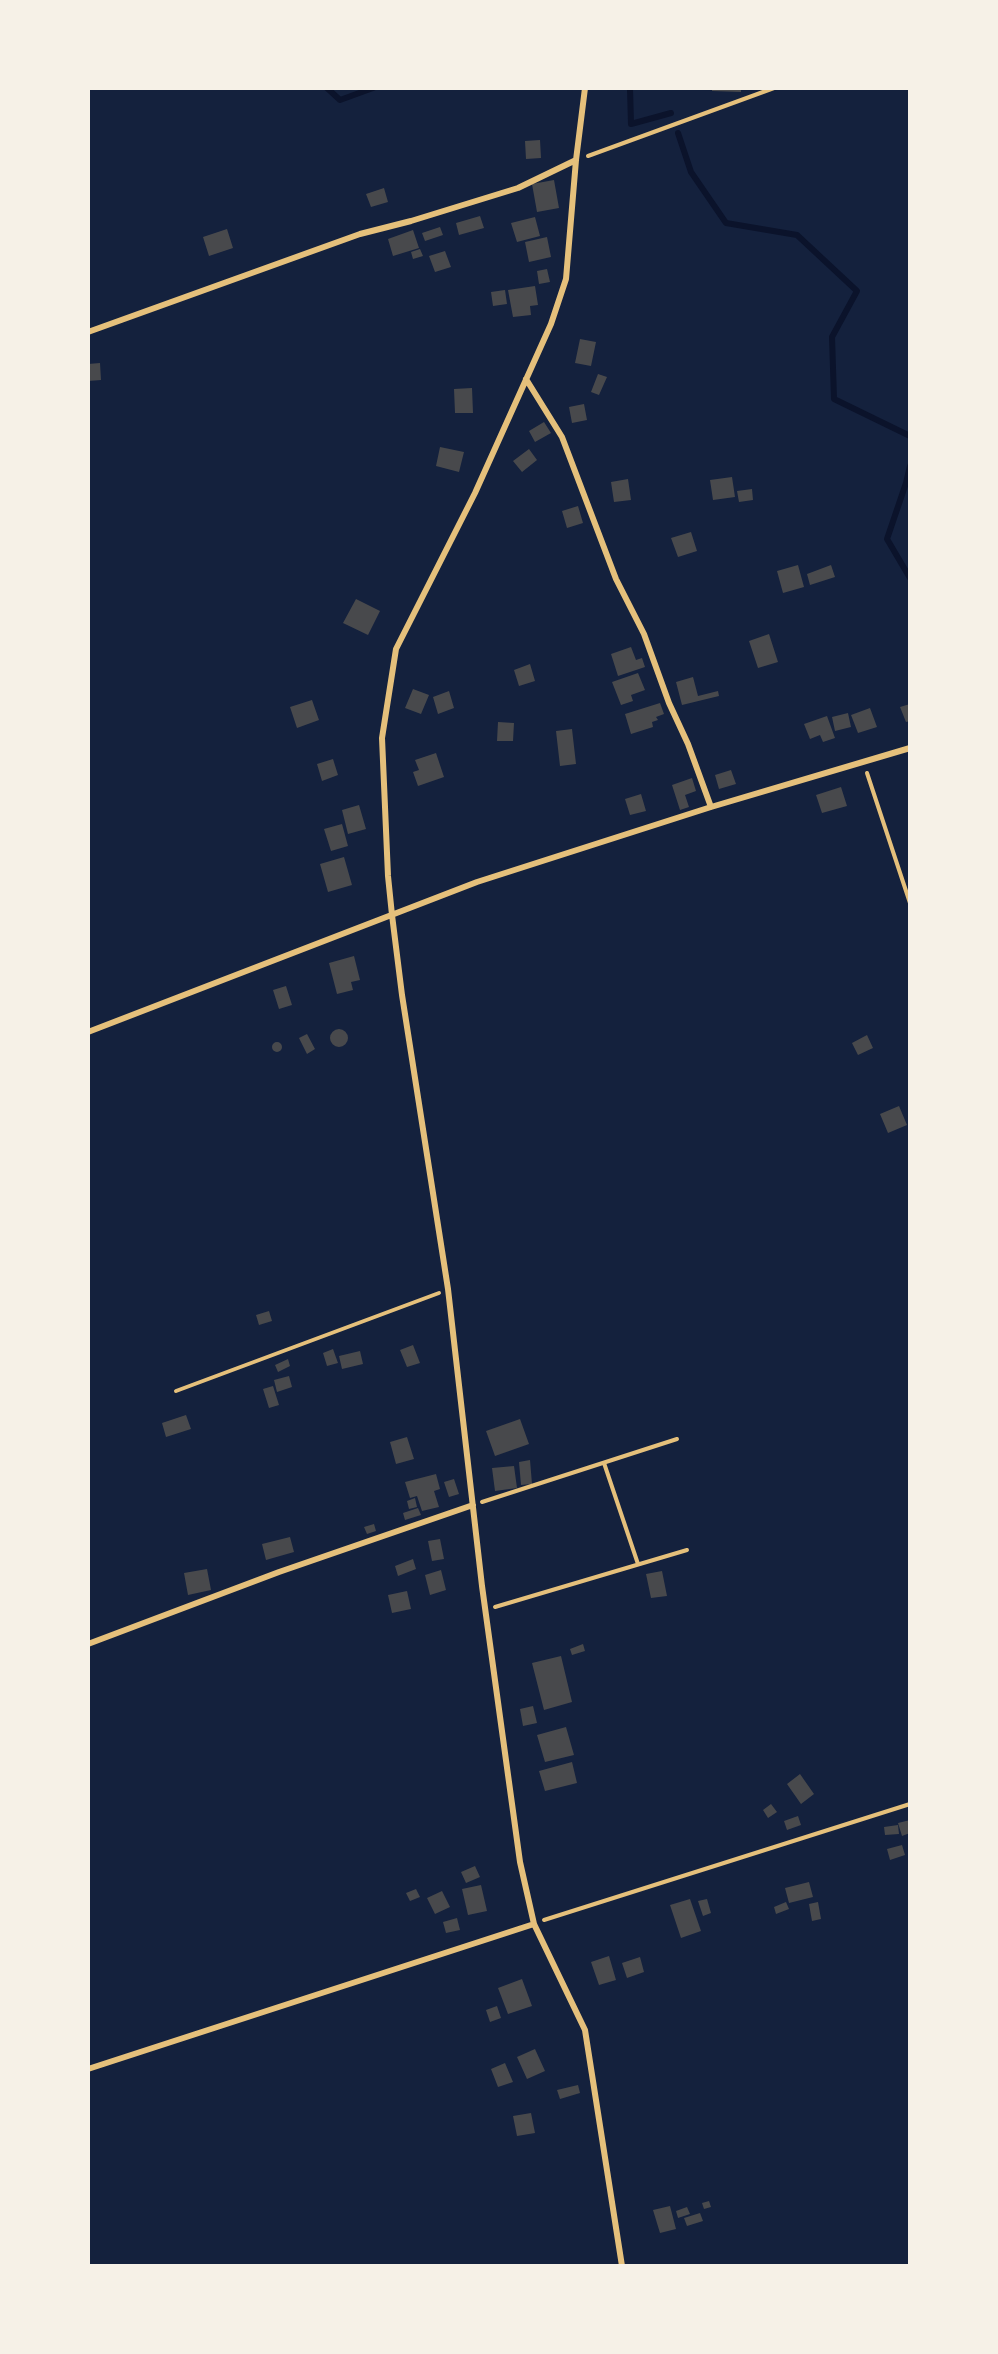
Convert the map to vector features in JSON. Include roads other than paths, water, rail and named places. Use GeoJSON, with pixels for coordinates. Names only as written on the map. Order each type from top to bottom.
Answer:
{"type":"FeatureCollection","features":[{"type":"Feature","properties":{"kind":"street"},"geometry":{"type":"LineString","coordinates":[[585,88],[576,160],[566,279],[551,324],[475,493],[396,649],[382,738],[392,915],[402,995],[448,1290],[472,1505],[520,1862],[534,1924],[585,2030],[622,2265]]}},
{"type":"Feature","properties":{"kind":"street"},"geometry":{"type":"LineString","coordinates":[[88,332],[360,234],[518,188],[576,160]]}},
{"type":"Feature","properties":{"kind":"street"},"geometry":{"type":"LineString","coordinates":[[526,379],[562,437],[616,579],[644,634],[711,807]]}},
{"type":"Feature","properties":{"kind":"street"},"geometry":{"type":"LineString","coordinates":[[88,1032],[477,882],[711,807],[909,748]]}},
{"type":"Feature","properties":{"kind":"street"},"geometry":{"type":"LineString","coordinates":[[88,1644],[279,1572],[472,1505]]}},
{"type":"Feature","properties":{"kind":"street"},"geometry":{"type":"LineString","coordinates":[[88,2069],[534,1924]]}},
{"type":"Feature","properties":{"kind":"waterway"},"geometry":{"type":"LineString","coordinates":[[327,88],[340,100],[373,88]]}},
{"type":"Feature","properties":{"kind":"waterway"},"geometry":{"type":"LineString","coordinates":[[630,88],[631,124],[671,113]]}},
{"type":"Feature","properties":{"kind":"waterway"},"geometry":{"type":"LineString","coordinates":[[678,133],[691,172],[726,223],[797,235],[857,291],[832,337],[834,399],[910,436]]}},
{"type":"Feature","properties":{"kind":"waterway"},"geometry":{"type":"LineString","coordinates":[[910,466],[887,539],[910,578]]}}]}
